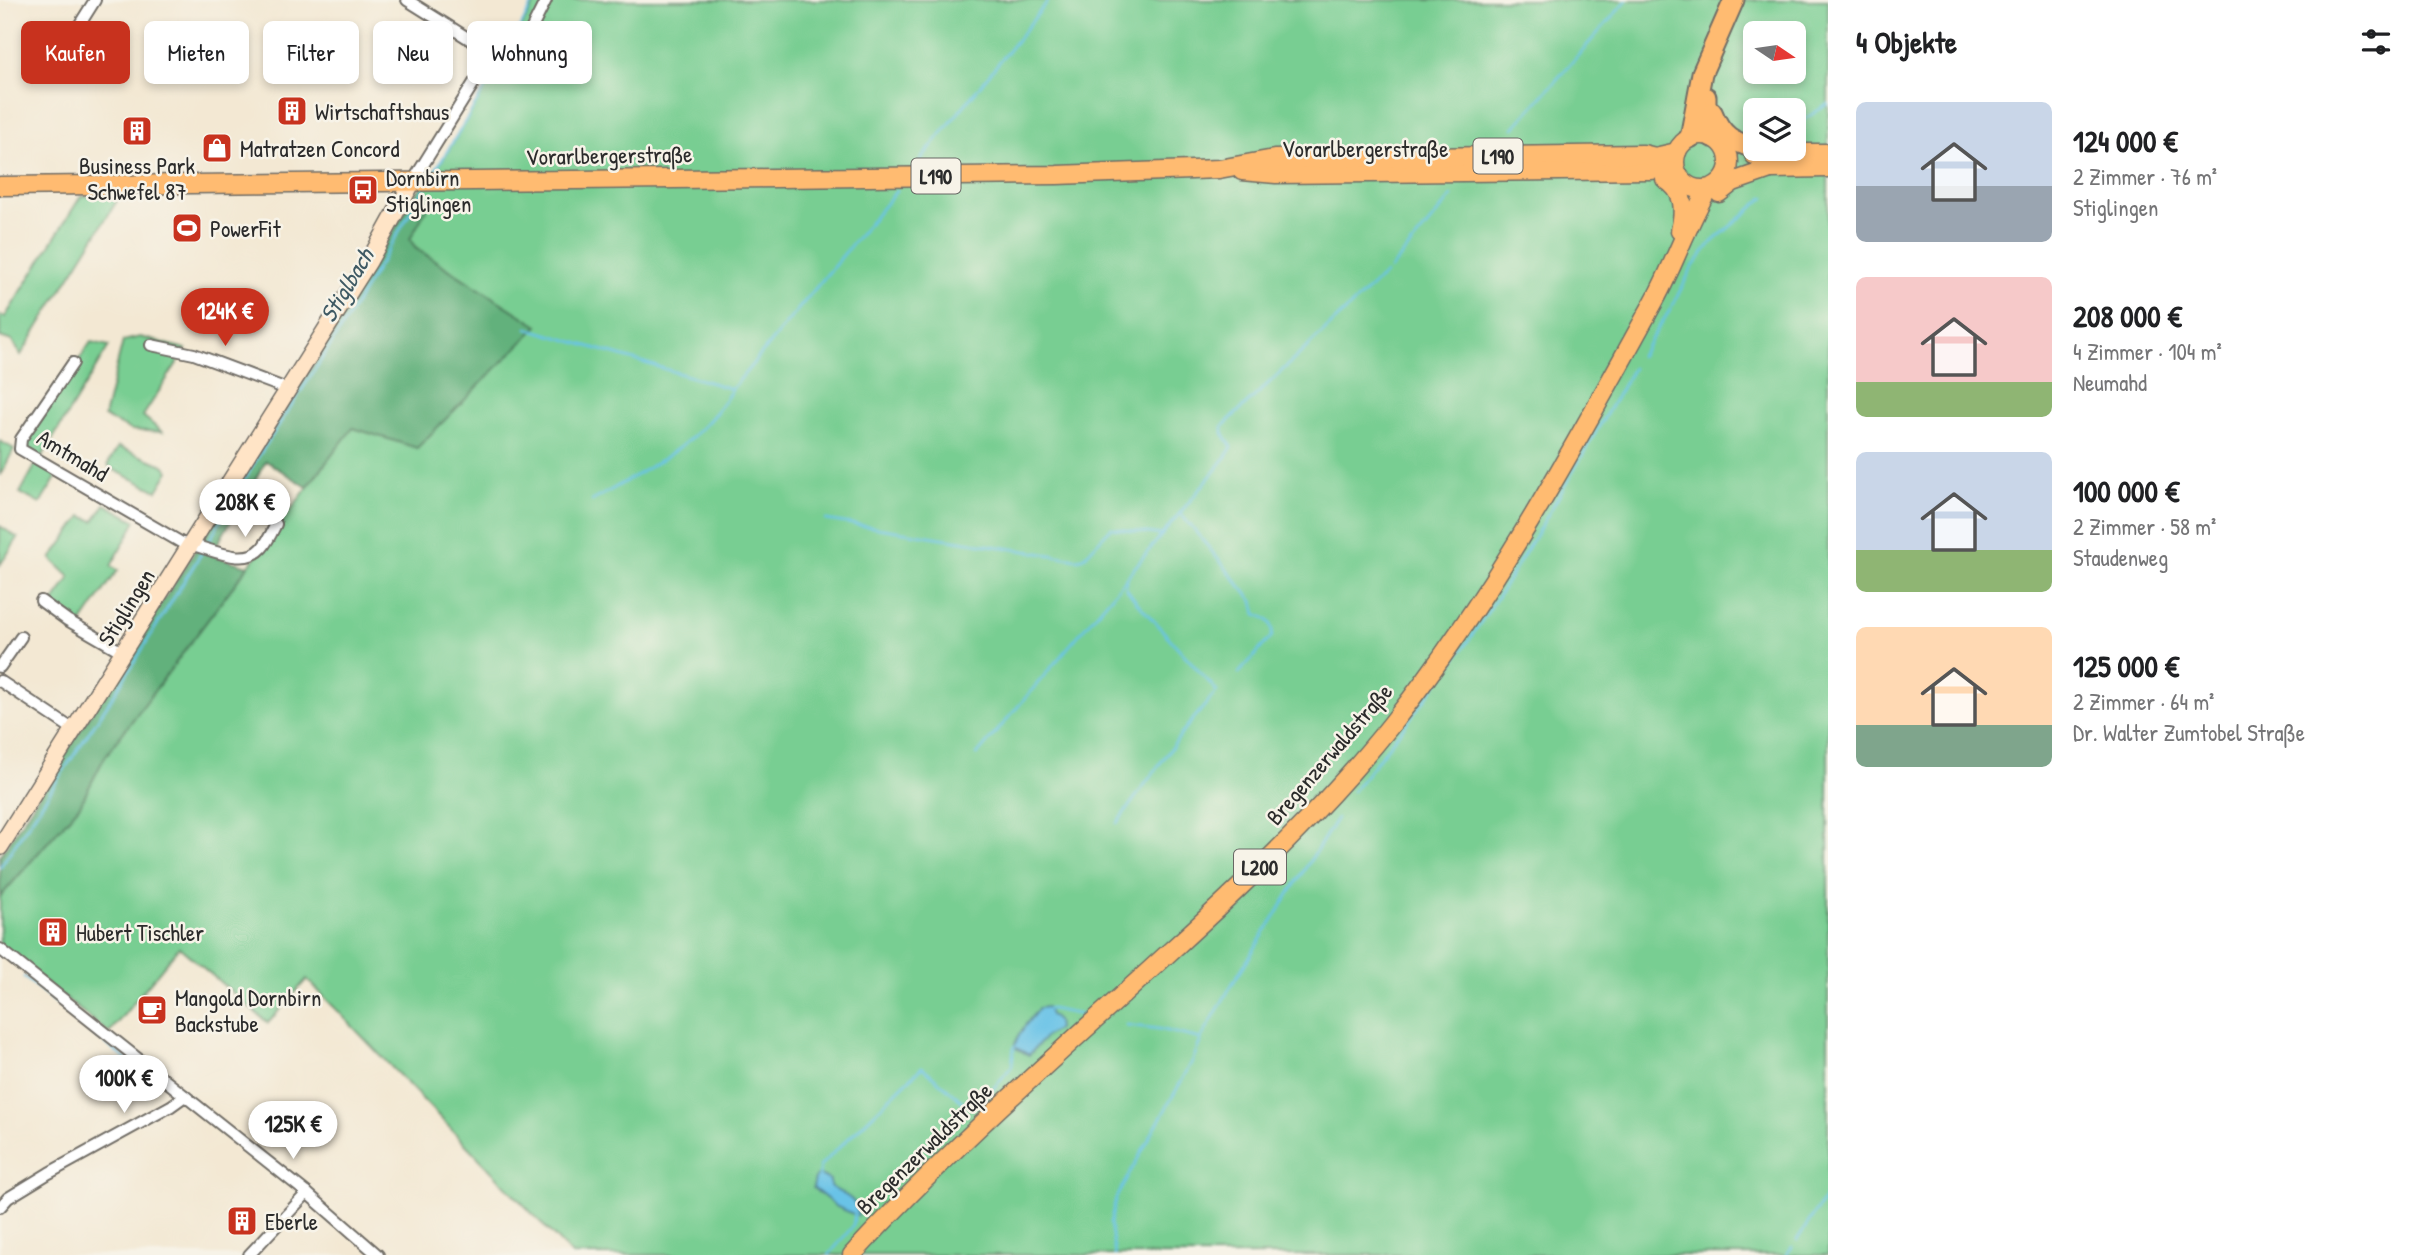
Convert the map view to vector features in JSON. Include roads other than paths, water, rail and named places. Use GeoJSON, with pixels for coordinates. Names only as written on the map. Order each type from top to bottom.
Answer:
{"type":"FeatureCollection","features":[{"type":"Feature","properties":{"kind":"highway"},"geometry":{"type":"LineString","coordinates":[[1683,145],[1702,73],[1734,0]]}},
{"type":"Feature","properties":{"kind":"highway"},"geometry":{"type":"LineString","coordinates":[[1712,137],[1706,115],[1707,87],[1743,0]]}},
{"type":"Feature","properties":{"kind":"highway"},"geometry":{"type":"LineString","coordinates":[[1707,87],[1711,110],[1724,134],[1743,147]]}},
{"type":"Feature","properties":{"kind":"main road"},"geometry":{"type":"LineString","coordinates":[[1679,249],[1684,210],[1682,197],[1673,184],[1646,162],[1676,138],[1695,105]]}},
{"type":"Feature","properties":{"kind":"main road","name":"Vorarlbergerstraße"},"geometry":{"type":"LineString","coordinates":[[1646,162],[1704,135],[1712,137]]}},
{"type":"Feature","properties":{"kind":"main road"},"geometry":{"type":"LineString","coordinates":[[1712,137],[1727,151],[1727,174]]}},
{"type":"Feature","properties":{"kind":"main road"},"geometry":{"type":"LineString","coordinates":[[1682,179],[1675,162],[1683,145]]}},
{"type":"Feature","properties":{"kind":"main road"},"geometry":{"type":"LineString","coordinates":[[1727,151],[1743,154]]}},
{"type":"Feature","properties":{"kind":"main road"},"geometry":{"type":"LineString","coordinates":[[1708,189],[1716,186],[1727,174],[1768,161],[1826,163]]}},
{"type":"Feature","properties":{"kind":"main road"},"geometry":{"type":"LineString","coordinates":[[1679,249],[1689,241],[1702,213],[1714,197],[1768,161]]}},
{"type":"Feature","properties":{"kind":"main road","name":"Vorarlbergerstraße"},"geometry":{"type":"LineString","coordinates":[[0,186],[1070,175],[1219,169],[1276,174],[1646,162],[1697,189],[1708,189]]}},
{"type":"Feature","properties":{"kind":"main road","name":"Bregenzerwaldstraße"},"geometry":{"type":"LineString","coordinates":[[1682,179],[1691,196],[1691,219]]}},
{"type":"Feature","properties":{"kind":"main road","name":"Stiglingen"},"geometry":{"type":"LineString","coordinates":[[0,847],[196,545],[287,389],[369,261],[416,181]]}},
{"type":"Feature","properties":{"kind":"main road","name":"Bregenzerwaldstraße"},"geometry":{"type":"LineString","coordinates":[[852,1255],[958,1146],[1272,856],[1389,727],[1441,658],[1491,584],[1545,495],[1648,313],[1691,219],[1708,189]]}},
{"type":"Feature","properties":{"kind":"street"},"geometry":{"type":"LineString","coordinates":[[82,21],[95,0]]}},
{"type":"Feature","properties":{"kind":"street"},"geometry":{"type":"LineString","coordinates":[[407,0],[467,38]]}},
{"type":"Feature","properties":{"kind":"street"},"geometry":{"type":"LineString","coordinates":[[536,21],[546,0]]}},
{"type":"Feature","properties":{"kind":"street"},"geometry":{"type":"LineString","coordinates":[[416,181],[476,84]]}},
{"type":"Feature","properties":{"kind":"street"},"geometry":{"type":"LineString","coordinates":[[151,345],[194,354],[287,389]]}},
{"type":"Feature","properties":{"kind":"street","name":"Amtmahd"},"geometry":{"type":"LineString","coordinates":[[73,363],[21,439],[20,449],[182,543],[196,545]]}},
{"type":"Feature","properties":{"kind":"street"},"geometry":{"type":"LineString","coordinates":[[196,545],[237,556],[254,553],[261,549],[276,524]]}},
{"type":"Feature","properties":{"kind":"street"},"geometry":{"type":"LineString","coordinates":[[41,601],[67,620],[124,653]]}},
{"type":"Feature","properties":{"kind":"street"},"geometry":{"type":"LineString","coordinates":[[0,667],[21,637]]}},
{"type":"Feature","properties":{"kind":"street"},"geometry":{"type":"LineString","coordinates":[[0,681],[74,730]]}},
{"type":"Feature","properties":{"kind":"street"},"geometry":{"type":"LineString","coordinates":[[0,949],[307,1193],[378,1255]]}},
{"type":"Feature","properties":{"kind":"street"},"geometry":{"type":"LineString","coordinates":[[0,1206],[41,1178],[186,1096]]}},
{"type":"Feature","properties":{"kind":"street"},"geometry":{"type":"LineString","coordinates":[[250,1255],[307,1193]]}},
{"type":"Feature","properties":{"kind":"water"},"geometry":{"type":"Polygon","coordinates":[[[1047,1007],[1050,1015],[1057,1021],[1058,1029],[1046,1036],[1029,1055],[1014,1047],[1021,1031],[1039,1008],[1047,1007]]]}},
{"type":"Feature","properties":{"kind":"water"},"geometry":{"type":"Polygon","coordinates":[[[818,1174],[830,1180],[830,1186],[852,1200],[858,1216],[837,1207],[813,1188],[818,1174]]]}},
{"type":"Feature","properties":{"kind":"waterway","name":"Stiglbach"},"geometry":{"type":"LineString","coordinates":[[523,21],[535,0]]}},
{"type":"Feature","properties":{"kind":"waterway"},"geometry":{"type":"LineString","coordinates":[[918,163],[1049,0]]}},
{"type":"Feature","properties":{"kind":"waterway"},"geometry":{"type":"LineString","coordinates":[[1514,128],[1627,0]]}},
{"type":"Feature","properties":{"kind":"waterway","name":"Stiglbach"},"geometry":{"type":"LineString","coordinates":[[434,173],[488,84]]}},
{"type":"Feature","properties":{"kind":"waterway"},"geometry":{"type":"LineString","coordinates":[[1806,118],[1828,104]]}},
{"type":"Feature","properties":{"kind":"waterway","name":"Stiglbach"},"geometry":{"type":"LineString","coordinates":[[206,546],[256,460],[334,340],[425,188]]}},
{"type":"Feature","properties":{"kind":"waterway"},"geometry":{"type":"LineString","coordinates":[[527,328],[732,389],[897,190]]}},
{"type":"Feature","properties":{"kind":"waterway"},"geometry":{"type":"LineString","coordinates":[[1390,270],[1452,196]]}},
{"type":"Feature","properties":{"kind":"waterway"},"geometry":{"type":"LineString","coordinates":[[1640,356],[1670,310],[1692,268],[1712,242],[1765,197]]}},
{"type":"Feature","properties":{"kind":"waterway"},"geometry":{"type":"LineString","coordinates":[[1117,823],[1185,729],[1217,691],[1135,600],[1126,588],[1126,578],[1232,447],[1223,433],[1223,426],[1385,274]]}},
{"type":"Feature","properties":{"kind":"waterway"},"geometry":{"type":"LineString","coordinates":[[1353,791],[1430,694],[1473,634],[1535,536],[1633,368]]}},
{"type":"Feature","properties":{"kind":"waterway"},"geometry":{"type":"LineString","coordinates":[[592,501],[652,466],[688,441],[719,409],[732,389]]}},
{"type":"Feature","properties":{"kind":"waterway"},"geometry":{"type":"LineString","coordinates":[[1180,513],[1253,601],[1256,614],[1271,624],[1272,636],[1239,673]]}},
{"type":"Feature","properties":{"kind":"waterway"},"geometry":{"type":"LineString","coordinates":[[826,520],[1077,559],[1083,558],[1111,528],[1162,535]]}},
{"type":"Feature","properties":{"kind":"waterway","name":"Stiglbach"},"geometry":{"type":"LineString","coordinates":[[0,867],[117,690],[202,552]]}},
{"type":"Feature","properties":{"kind":"waterway"},"geometry":{"type":"LineString","coordinates":[[977,755],[1126,579]]}},
{"type":"Feature","properties":{"kind":"waterway"},"geometry":{"type":"LineString","coordinates":[[1126,1025],[1159,1029],[1201,1039],[1231,986],[1337,818]]}},
{"type":"Feature","properties":{"kind":"waterway"},"geometry":{"type":"LineString","coordinates":[[24,977],[67,1011]]}},
{"type":"Feature","properties":{"kind":"waterway"},"geometry":{"type":"LineString","coordinates":[[1045,1010],[1082,1015]]}},
{"type":"Feature","properties":{"kind":"waterway"},"geometry":{"type":"LineString","coordinates":[[77,1020],[148,1077]]}},
{"type":"Feature","properties":{"kind":"waterway"},"geometry":{"type":"LineString","coordinates":[[1115,1255],[1110,1223],[1116,1198],[1192,1062],[1201,1040]]}},
{"type":"Feature","properties":{"kind":"waterway"},"geometry":{"type":"LineString","coordinates":[[819,1176],[820,1166],[922,1067],[972,1107],[982,1102],[1012,1066],[1014,1046]]}},
{"type":"Feature","properties":{"kind":"waterway"},"geometry":{"type":"LineString","coordinates":[[1797,1240],[1828,1193]]}},
{"type":"Feature","properties":{"kind":"waterway"},"geometry":{"type":"LineString","coordinates":[[829,1255],[853,1226],[855,1211]]}},
{"type":"Feature","properties":{"kind":"waterway"},"geometry":{"type":"LineString","coordinates":[[1786,1255],[1792,1247]]}},
{"type":"Feature","properties":{"kind":"place","name":"Wirtschaftshaus"},"geometry":{"type":"Point","coordinates":[292,111]}},
{"type":"Feature","properties":{"kind":"place","name":"Business Park Schwefel 87"},"geometry":{"type":"Point","coordinates":[137,131]}},
{"type":"Feature","properties":{"kind":"place","name":"Matratzen Concord"},"geometry":{"type":"Point","coordinates":[217,148]}},
{"type":"Feature","properties":{"kind":"place","name":"Dornbirn Stiglingen"},"geometry":{"type":"Point","coordinates":[363,190]}},
{"type":"Feature","properties":{"kind":"place","name":"PowerFit"},"geometry":{"type":"Point","coordinates":[187,228]}},
{"type":"Feature","properties":{"kind":"place","name":"Hubert Tischler"},"geometry":{"type":"Point","coordinates":[53,932]}},
{"type":"Feature","properties":{"kind":"place","name":"Mangold Dornbirn Backstube"},"geometry":{"type":"Point","coordinates":[152,1010]}},
{"type":"Feature","properties":{"kind":"place","name":"Eberle"},"geometry":{"type":"Point","coordinates":[242,1221]}}]}
